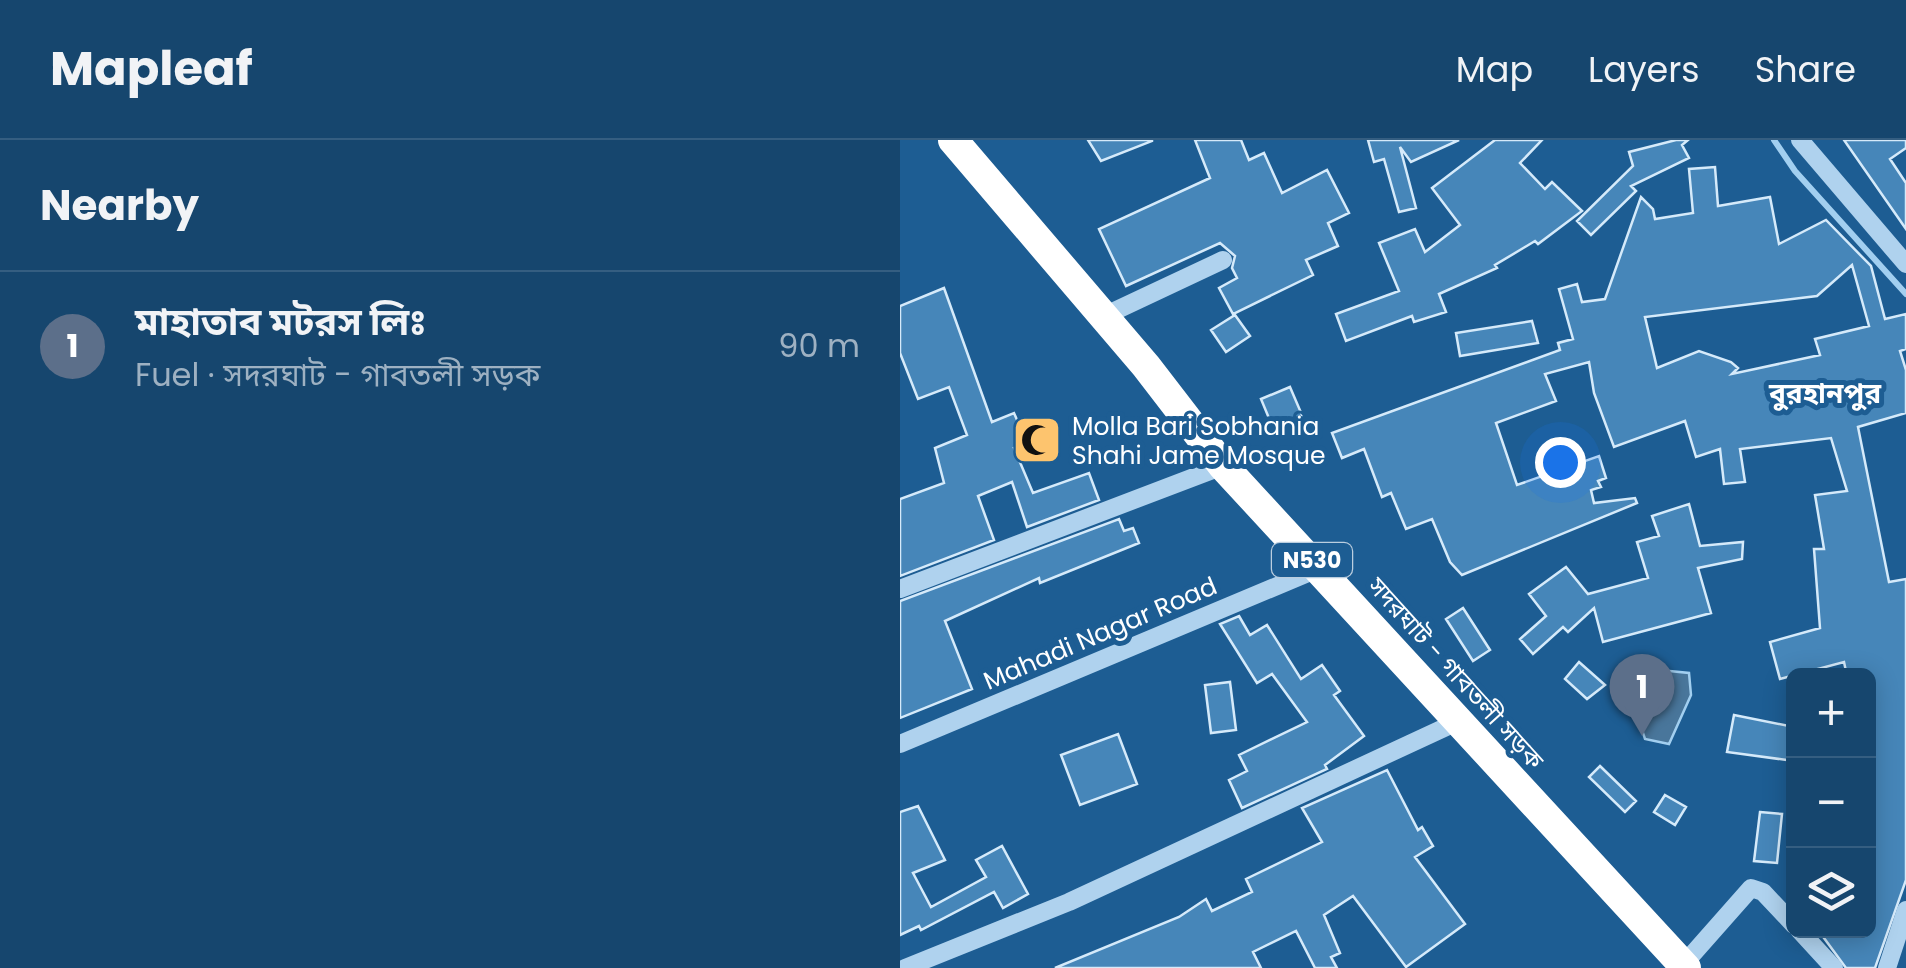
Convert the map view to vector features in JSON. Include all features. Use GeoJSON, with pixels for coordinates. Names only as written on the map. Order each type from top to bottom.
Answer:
{"type":"FeatureCollection","features":[{"type":"Feature","properties":{"kind":"highway","name":"সদরঘাট - গাবতলী সড়ক"},"geometry":{"type":"LineString","coordinates":[[952,140],[1104,316],[1223,466],[1684,966]]}},
{"type":"Feature","properties":{"kind":"street"},"geometry":{"type":"LineString","coordinates":[[1800,140],[1906,264]]}},
{"type":"Feature","properties":{"kind":"street"},"geometry":{"type":"LineString","coordinates":[[1104,316],[1223,260]]}},
{"type":"Feature","properties":{"kind":"street"},"geometry":{"type":"LineString","coordinates":[[900,590],[1223,466]]}},
{"type":"Feature","properties":{"kind":"street","name":"Mahadi Nagar Road"},"geometry":{"type":"LineString","coordinates":[[900,744],[1320,568]]}},
{"type":"Feature","properties":{"kind":"street"},"geometry":{"type":"LineString","coordinates":[[905,968],[1069,902],[1460,722]]}},
{"type":"Feature","properties":{"kind":"street"},"geometry":{"type":"LineString","coordinates":[[1684,966],[1751,888],[1763,892],[1786,916]]}},
{"type":"Feature","properties":{"kind":"street"},"geometry":{"type":"LineString","coordinates":[[1887,968],[1906,910]]}},
{"type":"Feature","properties":{"kind":"street"},"geometry":{"type":"LineString","coordinates":[[1806,938],[1834,968]]}},
{"type":"Feature","properties":{"kind":"water"},"geometry":{"type":"Polygon","coordinates":[[[1649,669],[1689,673],[1691,695],[1669,744],[1645,739],[1637,715],[1649,669]]]}},
{"type":"Feature","properties":{"kind":"building"},"geometry":{"type":"Polygon","coordinates":[[[1088,140],[1152,140],[1152,141],[1101,161],[1088,140]]]}},
{"type":"Feature","properties":{"kind":"building"},"geometry":{"type":"Polygon","coordinates":[[[1195,140],[1241,140],[1249,160],[1264,153],[1282,193],[1327,170],[1349,213],[1328,223],[1338,246],[1306,260],[1313,275],[1233,314],[1219,288],[1237,278],[1232,268],[1235,256],[1220,243],[1126,286],[1099,229],[1210,178],[1195,140]]]}},
{"type":"Feature","properties":{"kind":"building"},"geometry":{"type":"Polygon","coordinates":[[[1368,140],[1459,140],[1411,162],[1400,147],[1416,208],[1399,212],[1384,159],[1374,162],[1368,140]]]}},
{"type":"Feature","properties":{"kind":"building"},"geometry":{"type":"Polygon","coordinates":[[[1495,140],[1542,140],[1520,163],[1545,189],[1552,182],[1582,211],[1538,244],[1535,241],[1495,265],[1497,268],[1439,294],[1446,312],[1414,322],[1412,316],[1346,341],[1336,314],[1399,291],[1379,243],[1415,229],[1425,252],[1460,225],[1432,188],[1495,140]]]}},
{"type":"Feature","properties":{"kind":"building"},"geometry":{"type":"Polygon","coordinates":[[[1688,140],[1682,145],[1689,158],[1631,186],[1636,191],[1591,235],[1577,221],[1633,166],[1629,152],[1688,140]]]}},
{"type":"Feature","properties":{"kind":"building"},"geometry":{"type":"Polygon","coordinates":[[[1844,140],[1906,140],[1906,148],[1890,159],[1906,183],[1906,229],[1844,140]]]}},
{"type":"Feature","properties":{"kind":"building"},"geometry":{"type":"Polygon","coordinates":[[[1715,167],[1718,206],[1770,197],[1779,244],[1826,220],[1871,266],[1885,319],[1906,314],[1906,349],[1900,351],[1906,370],[1906,413],[1858,427],[1889,582],[1906,579],[1906,880],[1875,968],[1846,968],[1824,938],[1876,938],[1876,668],[1845,668],[1844,662],[1821,668],[1786,668],[1786,677],[1780,679],[1770,642],[1820,628],[1814,549],[1824,549],[1815,495],[1847,491],[1831,438],[1740,449],[1745,482],[1724,484],[1720,449],[1696,457],[1685,421],[1614,447],[1594,393],[1589,362],[1545,374],[1556,401],[1496,423],[1517,485],[1599,456],[1606,478],[1598,481],[1601,487],[1591,490],[1594,503],[1635,498],[1637,503],[1462,575],[1450,562],[1432,519],[1406,529],[1391,493],[1382,497],[1364,449],[1342,458],[1332,433],[1560,350],[1558,343],[1573,339],[1559,289],[1577,284],[1582,302],[1605,299],[1641,197],[1653,209],[1655,219],[1693,213],[1689,169],[1715,167]],[[1852,265],[1817,296],[1645,317],[1657,368],[1699,351],[1731,362],[1738,368],[1732,374],[1820,355],[1815,339],[1869,326],[1852,265]]]}},
{"type":"Feature","properties":{"kind":"building"},"geometry":{"type":"Polygon","coordinates":[[[944,288],[992,422],[1014,413],[1027,443],[1014,448],[1033,493],[1089,473],[1099,500],[1027,527],[1012,482],[978,496],[994,540],[900,576],[900,499],[944,483],[935,448],[967,435],[949,387],[918,399],[900,353],[900,306],[944,288]]]}},
{"type":"Feature","properties":{"kind":"building"},"geometry":{"type":"Polygon","coordinates":[[[1235,315],[1250,336],[1226,352],[1211,330],[1235,315]]]}},
{"type":"Feature","properties":{"kind":"building"},"geometry":{"type":"Polygon","coordinates":[[[1532,321],[1538,343],[1460,356],[1456,333],[1532,321]]]}},
{"type":"Feature","properties":{"kind":"building"},"geometry":{"type":"Polygon","coordinates":[[[1290,387],[1305,422],[1276,435],[1261,399],[1290,387]]]}},
{"type":"Feature","properties":{"kind":"building"},"geometry":{"type":"Polygon","coordinates":[[[1689,504],[1700,546],[1743,542],[1742,559],[1698,568],[1711,613],[1603,642],[1594,608],[1568,632],[1563,627],[1533,654],[1520,639],[1546,616],[1529,594],[1566,567],[1588,594],[1648,578],[1637,542],[1659,536],[1652,516],[1689,504]]]}},
{"type":"Feature","properties":{"kind":"building"},"geometry":{"type":"Polygon","coordinates":[[[1119,519],[1124,531],[1133,528],[1139,543],[1040,583],[1039,578],[945,621],[972,689],[900,718],[900,601],[1119,519]]]}},
{"type":"Feature","properties":{"kind":"building"},"geometry":{"type":"Polygon","coordinates":[[[1463,608],[1490,650],[1473,661],[1446,619],[1463,608]]]}},
{"type":"Feature","properties":{"kind":"building"},"geometry":{"type":"Polygon","coordinates":[[[1239,616],[1250,635],[1267,625],[1301,679],[1322,665],[1340,691],[1334,695],[1364,736],[1325,765],[1327,769],[1242,808],[1229,780],[1247,771],[1239,755],[1307,722],[1272,674],[1257,683],[1220,624],[1239,616]]]}},
{"type":"Feature","properties":{"kind":"building"},"geometry":{"type":"Polygon","coordinates":[[[1579,662],[1605,685],[1587,699],[1565,679],[1579,662]]]}},
{"type":"Feature","properties":{"kind":"building"},"geometry":{"type":"Polygon","coordinates":[[[1230,682],[1236,730],[1211,733],[1205,685],[1230,682]]]}},
{"type":"Feature","properties":{"kind":"building"},"geometry":{"type":"Polygon","coordinates":[[[1734,715],[1786,725],[1786,760],[1727,752],[1734,715]]]}},
{"type":"Feature","properties":{"kind":"building"},"geometry":{"type":"Polygon","coordinates":[[[1118,734],[1137,784],[1080,805],[1061,755],[1118,734]]]}},
{"type":"Feature","properties":{"kind":"building"},"geometry":{"type":"Polygon","coordinates":[[[1600,766],[1636,801],[1625,812],[1589,777],[1600,766]]]}},
{"type":"Feature","properties":{"kind":"building"},"geometry":{"type":"Polygon","coordinates":[[[1387,770],[1418,830],[1422,827],[1433,846],[1415,857],[1465,924],[1406,967],[1353,896],[1324,915],[1340,953],[1331,957],[1337,968],[1315,968],[1296,931],[1253,952],[1261,968],[1055,968],[1179,917],[1206,899],[1212,911],[1252,892],[1246,879],[1322,842],[1302,808],[1387,770]]]}},
{"type":"Feature","properties":{"kind":"building"},"geometry":{"type":"Polygon","coordinates":[[[1665,795],[1686,807],[1675,825],[1654,812],[1665,795]]]}},
{"type":"Feature","properties":{"kind":"building"},"geometry":{"type":"Polygon","coordinates":[[[918,806],[945,860],[913,873],[931,907],[986,877],[976,860],[1002,846],[1028,894],[1003,908],[994,892],[921,930],[919,926],[900,935],[900,812],[918,806]]]}},
{"type":"Feature","properties":{"kind":"building"},"geometry":{"type":"Polygon","coordinates":[[[1760,812],[1782,814],[1777,863],[1754,861],[1760,812]]]}},
{"type":"Feature","properties":{"kind":"waterway"},"geometry":{"type":"LineString","coordinates":[[1774,140],[1795,171],[1906,294]]}},
{"type":"Feature","properties":{"kind":"place","name":"Molla Bari Sobhania Shahi Jame Mosque"},"geometry":{"type":"Point","coordinates":[1037,440]}},
{"type":"Feature","properties":{"kind":"place","name":"মাহাতাব মটরস লিঃ"},"geometry":{"type":"Point","coordinates":[1642,736]}},
{"type":"Feature","properties":{"kind":"district","name":"বুরহানপুর"},"geometry":{"type":"Point","coordinates":[1825,393]}}]}
